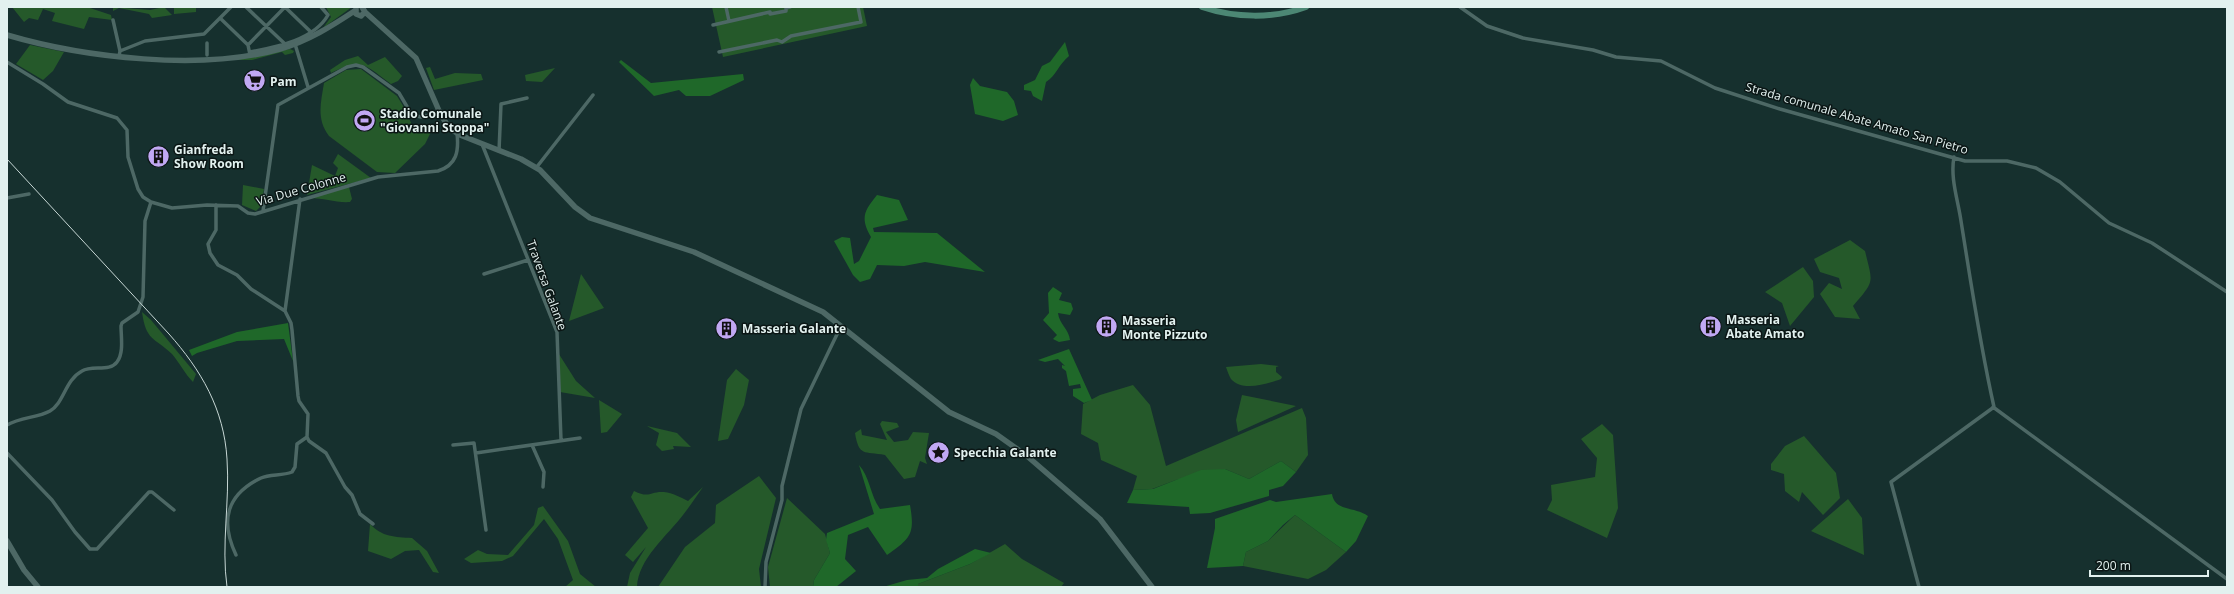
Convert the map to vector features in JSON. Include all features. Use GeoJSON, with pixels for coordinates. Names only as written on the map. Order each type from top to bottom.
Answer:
{"type":"FeatureCollection","features":[{"type":"Feature","properties":{"kind":"main road"},"geometry":{"type":"LineString","coordinates":[[1202,7],[1222,13],[1256,16],[1275,14],[1306,7]]}},
{"type":"Feature","properties":{"kind":"street"},"geometry":{"type":"LineString","coordinates":[[120,54],[145,41],[204,34],[231,7]]}},
{"type":"Feature","properties":{"kind":"street"},"geometry":{"type":"LineString","coordinates":[[246,7],[284,43]]}},
{"type":"Feature","properties":{"kind":"street"},"geometry":{"type":"LineString","coordinates":[[248,45],[285,7],[313,34]]}},
{"type":"Feature","properties":{"kind":"street"},"geometry":{"type":"LineString","coordinates":[[250,53],[313,34],[328,15],[322,7]]}},
{"type":"Feature","properties":{"kind":"street"},"geometry":{"type":"LineString","coordinates":[[726,7],[729,21]]}},
{"type":"Feature","properties":{"kind":"street"},"geometry":{"type":"LineString","coordinates":[[713,25],[786,11],[786,8],[790,7]]}},
{"type":"Feature","properties":{"kind":"street"},"geometry":{"type":"LineString","coordinates":[[719,52],[777,40],[784,44],[791,36],[861,22],[858,7]]}},
{"type":"Feature","properties":{"kind":"street","name":"Strada comunale Abate Amato San Pietro"},"geometry":{"type":"LineString","coordinates":[[1460,7],[1487,26],[1523,38],[1593,50],[1616,57],[1661,61],[1722,90],[1780,109],[1965,161],[2007,161],[2036,168],[2060,182],[2109,223],[2152,243],[2227,292]]}},
{"type":"Feature","properties":{"kind":"street"},"geometry":{"type":"LineString","coordinates":[[7,35],[68,51],[206,59],[250,53],[295,44],[345,17],[357,8],[359,16]]}},
{"type":"Feature","properties":{"kind":"street"},"geometry":{"type":"LineString","coordinates":[[359,16],[365,9],[372,19],[416,58],[440,113],[449,128],[536,168],[574,207],[590,218],[694,252],[823,312],[949,412],[996,434],[1027,456],[1100,519],[1152,587]]}},
{"type":"Feature","properties":{"kind":"street"},"geometry":{"type":"LineString","coordinates":[[345,17],[359,16],[372,19]]}},
{"type":"Feature","properties":{"kind":"street"},"geometry":{"type":"LineString","coordinates":[[220,18],[248,45],[250,53]]}},
{"type":"Feature","properties":{"kind":"street"},"geometry":{"type":"LineString","coordinates":[[113,20],[120,54]]}},
{"type":"Feature","properties":{"kind":"street"},"geometry":{"type":"LineString","coordinates":[[206,55],[207,43]]}},
{"type":"Feature","properties":{"kind":"street"},"geometry":{"type":"LineString","coordinates":[[295,44],[308,87]]}},
{"type":"Feature","properties":{"kind":"street"},"geometry":{"type":"LineString","coordinates":[[7,62],[43,84],[68,102],[117,118],[126,130],[128,157],[138,189],[143,197],[151,202],[145,221],[143,296],[138,312],[122,322],[120,356],[116,363],[112,366],[93,367],[83,370],[71,379],[58,404],[51,410],[18,419],[7,425]]}},
{"type":"Feature","properties":{"kind":"street"},"geometry":{"type":"LineString","coordinates":[[263,211],[278,105],[308,87],[347,66],[356,65],[363,67],[399,93],[412,115],[421,116],[440,113]]}},
{"type":"Feature","properties":{"kind":"street"},"geometry":{"type":"LineString","coordinates":[[536,168],[593,95]]}},
{"type":"Feature","properties":{"kind":"street"},"geometry":{"type":"LineString","coordinates":[[499,151],[501,104],[527,98]]}},
{"type":"Feature","properties":{"kind":"street","name":"Via Due Colonne"},"geometry":{"type":"LineString","coordinates":[[151,202],[172,208],[216,205],[238,206],[248,213],[255,214],[300,199],[378,177],[438,171],[447,168],[456,159],[459,148],[458,133]]}},
{"type":"Feature","properties":{"kind":"street","name":"Traversa Galante"},"geometry":{"type":"LineString","coordinates":[[482,144],[556,332],[561,440]]}},
{"type":"Feature","properties":{"kind":"street"},"geometry":{"type":"LineString","coordinates":[[1954,157],[1952,165],[1954,186],[1965,255],[1994,407],[2227,579]]}},
{"type":"Feature","properties":{"kind":"street"},"geometry":{"type":"LineString","coordinates":[[7,198],[29,194]]}},
{"type":"Feature","properties":{"kind":"street"},"geometry":{"type":"LineString","coordinates":[[300,199],[285,310],[292,330],[298,396],[308,414],[306,436],[309,442],[326,453],[345,487],[352,495],[360,514],[373,524]]}},
{"type":"Feature","properties":{"kind":"street"},"geometry":{"type":"LineString","coordinates":[[216,205],[216,230],[208,244],[210,254],[218,265],[237,275],[250,289],[285,310]]}},
{"type":"Feature","properties":{"kind":"street"},"geometry":{"type":"LineString","coordinates":[[484,274],[528,260]]}},
{"type":"Feature","properties":{"kind":"street"},"geometry":{"type":"LineString","coordinates":[[765,587],[766,562],[782,500],[782,486],[801,409],[841,325]]}},
{"type":"Feature","properties":{"kind":"street"},"geometry":{"type":"LineString","coordinates":[[1919,587],[1891,482],[1994,407]]}},
{"type":"Feature","properties":{"kind":"street"},"geometry":{"type":"LineString","coordinates":[[236,556],[231,544],[228,528],[230,508],[233,500],[237,495],[262,478],[292,472],[295,467],[297,444],[306,436]]}},
{"type":"Feature","properties":{"kind":"street"},"geometry":{"type":"LineString","coordinates":[[476,452],[580,438]]}},
{"type":"Feature","properties":{"kind":"street"},"geometry":{"type":"LineString","coordinates":[[453,445],[474,443],[486,530]]}},
{"type":"Feature","properties":{"kind":"street"},"geometry":{"type":"LineString","coordinates":[[532,445],[544,472],[544,487]]}},
{"type":"Feature","properties":{"kind":"street"},"geometry":{"type":"LineString","coordinates":[[7,452],[52,500],[75,532],[90,549],[97,549],[149,492],[152,492],[174,510]]}},
{"type":"Feature","properties":{"kind":"street"},"geometry":{"type":"LineString","coordinates":[[7,541],[24,570],[38,587]]}},
{"type":"Feature","properties":{"kind":"green space"},"geometry":{"type":"Polygon","coordinates":[[[12,7],[87,7],[111,15],[112,20],[89,17],[84,29],[52,21],[55,13],[43,9],[38,20],[29,18],[24,22],[12,7]]]}},
{"type":"Feature","properties":{"kind":"green space"},"geometry":{"type":"Polygon","coordinates":[[[113,7],[150,10],[164,7],[172,15],[152,18],[149,14],[119,8],[113,11],[113,7]]]}},
{"type":"Feature","properties":{"kind":"green space"},"geometry":{"type":"Polygon","coordinates":[[[174,7],[196,7],[196,12],[174,14],[174,7]]]}},
{"type":"Feature","properties":{"kind":"green space"},"geometry":{"type":"Polygon","coordinates":[[[326,7],[352,7],[323,28],[331,17],[326,7]]]}},
{"type":"Feature","properties":{"kind":"green space"},"geometry":{"type":"Polygon","coordinates":[[[712,7],[863,7],[867,26],[723,57],[712,7]]]}},
{"type":"Feature","properties":{"kind":"green space"},"geometry":{"type":"Polygon","coordinates":[[[1065,42],[1069,56],[1053,76],[1046,82],[1042,101],[1033,96],[1031,91],[1024,90],[1024,85],[1035,80],[1042,66],[1050,62],[1065,42]]]}},
{"type":"Feature","properties":{"kind":"green space"},"geometry":{"type":"Polygon","coordinates":[[[30,45],[64,52],[53,71],[43,80],[16,64],[30,45]]]}},
{"type":"Feature","properties":{"kind":"green space"},"geometry":{"type":"Polygon","coordinates":[[[290,49],[294,51],[293,53],[285,55],[282,52],[252,60],[234,60],[290,49]]]}},
{"type":"Feature","properties":{"kind":"green space"},"geometry":{"type":"Polygon","coordinates":[[[358,56],[368,65],[385,57],[402,76],[398,81],[391,84],[369,68],[357,64],[341,68],[331,73],[330,70],[345,60],[358,56]]]}},
{"type":"Feature","properties":{"kind":"green space"},"geometry":{"type":"Polygon","coordinates":[[[621,60],[651,83],[743,74],[744,80],[710,96],[686,96],[679,90],[654,96],[619,62],[621,60]]]}},
{"type":"Feature","properties":{"kind":"green space"},"geometry":{"type":"Polygon","coordinates":[[[430,67],[435,79],[455,73],[481,74],[483,80],[434,90],[426,68],[430,67]]]}},
{"type":"Feature","properties":{"kind":"green space"},"geometry":{"type":"Polygon","coordinates":[[[555,68],[542,82],[526,81],[525,75],[555,68]]]}},
{"type":"Feature","properties":{"kind":"green space","name":"Stadio Comunale \"Giovanni Stoppa\""},"geometry":{"type":"Polygon","coordinates":[[[361,69],[397,96],[412,125],[428,124],[434,126],[425,144],[395,173],[377,172],[329,136],[322,123],[320,110],[324,83],[346,70],[361,69]]]}},
{"type":"Feature","properties":{"kind":"green space"},"geometry":{"type":"Polygon","coordinates":[[[973,78],[980,86],[1007,92],[1014,101],[1018,115],[1003,121],[975,114],[970,85],[973,78]]]}},
{"type":"Feature","properties":{"kind":"green space"},"geometry":{"type":"Polygon","coordinates":[[[338,154],[371,178],[307,195],[312,165],[335,176],[338,168],[333,163],[338,154]]]}},
{"type":"Feature","properties":{"kind":"green space"},"geometry":{"type":"Polygon","coordinates":[[[243,185],[264,189],[261,206],[256,211],[242,205],[243,185]]]}},
{"type":"Feature","properties":{"kind":"green space"},"geometry":{"type":"Polygon","coordinates":[[[349,187],[352,199],[350,202],[310,198],[349,187]]]}},
{"type":"Feature","properties":{"kind":"green space"},"geometry":{"type":"Polygon","coordinates":[[[877,195],[899,200],[908,220],[873,228],[874,232],[937,233],[985,272],[925,262],[904,266],[877,265],[870,279],[860,282],[853,275],[834,241],[842,237],[850,238],[854,264],[859,261],[871,237],[865,225],[866,210],[877,195]]]}},
{"type":"Feature","properties":{"kind":"green space"},"geometry":{"type":"Polygon","coordinates":[[[1850,240],[1865,251],[1871,276],[1869,286],[1853,306],[1860,319],[1835,317],[1820,294],[1829,283],[1842,289],[1839,278],[1820,272],[1814,259],[1850,240]]]}},
{"type":"Feature","properties":{"kind":"green space"},"geometry":{"type":"Polygon","coordinates":[[[1803,267],[1813,281],[1814,297],[1790,326],[1782,303],[1765,292],[1803,267]]]}},
{"type":"Feature","properties":{"kind":"green space"},"geometry":{"type":"Polygon","coordinates":[[[581,274],[604,308],[569,321],[581,274]]]}},
{"type":"Feature","properties":{"kind":"green space"},"geometry":{"type":"Polygon","coordinates":[[[1053,287],[1062,293],[1059,300],[1071,303],[1073,309],[1070,315],[1058,313],[1070,340],[1059,342],[1053,339],[1057,335],[1043,320],[1049,313],[1048,293],[1053,287]]]}},
{"type":"Feature","properties":{"kind":"green space"},"geometry":{"type":"Polygon","coordinates":[[[142,312],[151,320],[196,374],[193,382],[172,354],[149,334],[142,312]]]}},
{"type":"Feature","properties":{"kind":"green space"},"geometry":{"type":"Polygon","coordinates":[[[288,323],[293,361],[284,339],[237,341],[197,353],[192,356],[189,350],[237,332],[288,323]]]}},
{"type":"Feature","properties":{"kind":"green space"},"geometry":{"type":"Polygon","coordinates":[[[1069,349],[1092,400],[1084,403],[1073,396],[1073,389],[1081,388],[1080,384],[1069,386],[1066,371],[1062,368],[1062,365],[1065,366],[1058,359],[1045,362],[1038,360],[1069,349]]]}},
{"type":"Feature","properties":{"kind":"green space"},"geometry":{"type":"Polygon","coordinates":[[[557,351],[576,381],[595,398],[560,392],[557,351]]]}},
{"type":"Feature","properties":{"kind":"green space"},"geometry":{"type":"Polygon","coordinates":[[[1261,364],[1279,366],[1276,367],[1276,372],[1282,377],[1281,379],[1255,386],[1241,385],[1231,379],[1226,367],[1261,364]]]}},
{"type":"Feature","properties":{"kind":"green space"},"geometry":{"type":"Polygon","coordinates":[[[736,369],[749,380],[744,405],[728,439],[718,441],[727,380],[736,369]]]}},
{"type":"Feature","properties":{"kind":"green space"},"geometry":{"type":"Polygon","coordinates":[[[1133,385],[1150,405],[1166,466],[1302,408],[1306,418],[1308,455],[1296,472],[1281,461],[1249,479],[1225,469],[1176,480],[1152,489],[1133,490],[1137,476],[1101,460],[1098,443],[1081,434],[1083,404],[1100,395],[1133,385]]]}},
{"type":"Feature","properties":{"kind":"green space"},"geometry":{"type":"Polygon","coordinates":[[[1242,395],[1296,406],[1238,432],[1236,420],[1242,395]]]}},
{"type":"Feature","properties":{"kind":"green space"},"geometry":{"type":"Polygon","coordinates":[[[599,400],[622,414],[607,432],[601,433],[599,400]]]}},
{"type":"Feature","properties":{"kind":"green space"},"geometry":{"type":"Polygon","coordinates":[[[882,421],[897,423],[899,427],[886,432],[894,442],[908,440],[913,432],[929,433],[925,458],[927,464],[920,461],[915,477],[904,479],[885,455],[864,452],[858,446],[855,433],[861,429],[862,435],[887,440],[880,424],[882,421]]]}},
{"type":"Feature","properties":{"kind":"green space"},"geometry":{"type":"Polygon","coordinates":[[[1602,424],[1613,435],[1618,508],[1607,538],[1547,510],[1552,500],[1551,485],[1595,477],[1597,458],[1581,439],[1602,424]]]}},
{"type":"Feature","properties":{"kind":"green space"},"geometry":{"type":"Polygon","coordinates":[[[647,426],[677,433],[691,447],[673,446],[674,449],[662,451],[656,445],[659,433],[647,426]]]}},
{"type":"Feature","properties":{"kind":"green space"},"geometry":{"type":"Polygon","coordinates":[[[1804,436],[1836,473],[1840,498],[1823,515],[1802,492],[1799,502],[1785,491],[1784,474],[1771,470],[1771,464],[1785,446],[1804,436]]]}},
{"type":"Feature","properties":{"kind":"green space"},"geometry":{"type":"Polygon","coordinates":[[[1281,461],[1296,472],[1283,486],[1269,490],[1269,496],[1210,513],[1190,514],[1189,507],[1127,503],[1133,490],[1153,489],[1201,470],[1225,469],[1249,479],[1281,461]]]}},
{"type":"Feature","properties":{"kind":"green space"},"geometry":{"type":"Polygon","coordinates":[[[859,465],[866,475],[874,498],[880,509],[910,505],[912,523],[911,529],[906,539],[887,555],[868,527],[848,535],[845,559],[856,571],[836,587],[813,587],[814,580],[830,553],[826,540],[827,533],[874,514],[859,465]]]}},
{"type":"Feature","properties":{"kind":"green space"},"geometry":{"type":"Polygon","coordinates":[[[759,476],[776,498],[759,569],[761,587],[658,587],[685,547],[715,523],[716,505],[759,476]]]}},
{"type":"Feature","properties":{"kind":"green space"},"geometry":{"type":"Polygon","coordinates":[[[703,487],[683,515],[648,557],[642,567],[637,587],[627,587],[630,573],[646,547],[633,562],[625,555],[648,528],[631,497],[634,491],[647,495],[659,492],[667,493],[676,495],[688,501],[703,487]]]}},
{"type":"Feature","properties":{"kind":"green space"},"geometry":{"type":"Polygon","coordinates":[[[1332,494],[1337,504],[1368,516],[1356,541],[1346,552],[1295,515],[1268,541],[1246,552],[1243,566],[1207,568],[1215,528],[1215,519],[1270,500],[1276,502],[1332,494]]]}},
{"type":"Feature","properties":{"kind":"green space"},"geometry":{"type":"Polygon","coordinates":[[[787,498],[825,534],[830,553],[814,580],[813,587],[770,587],[768,567],[787,498]]]}},
{"type":"Feature","properties":{"kind":"green space"},"geometry":{"type":"Polygon","coordinates":[[[1848,499],[1862,518],[1864,555],[1811,531],[1848,499]]]}},
{"type":"Feature","properties":{"kind":"green space"},"geometry":{"type":"Polygon","coordinates":[[[543,506],[568,541],[580,574],[596,587],[565,587],[573,580],[558,539],[544,519],[513,556],[502,561],[471,563],[464,559],[478,550],[487,554],[508,555],[534,525],[538,508],[543,506]]]}},
{"type":"Feature","properties":{"kind":"green space"},"geometry":{"type":"Polygon","coordinates":[[[1295,515],[1346,552],[1326,570],[1308,579],[1243,566],[1246,552],[1268,541],[1295,515]]]}},
{"type":"Feature","properties":{"kind":"green space"},"geometry":{"type":"Polygon","coordinates":[[[370,524],[379,532],[389,536],[412,538],[427,551],[439,573],[433,572],[419,550],[405,551],[391,559],[368,551],[370,524]]]}},
{"type":"Feature","properties":{"kind":"green space"},"geometry":{"type":"Polygon","coordinates":[[[1005,544],[1022,559],[1064,583],[1061,587],[918,587],[918,584],[970,564],[1005,544]]]}},
{"type":"Feature","properties":{"kind":"green space"},"geometry":{"type":"Polygon","coordinates":[[[975,549],[991,553],[970,564],[918,584],[918,587],[883,587],[907,580],[927,578],[938,569],[975,549]]]}},
{"type":"Feature","properties":{"kind":"railway"},"geometry":{"type":"LineString","coordinates":[[7,159],[169,334],[201,376],[209,391],[221,423],[227,459],[228,475],[225,539],[225,571],[227,587]]}},
{"type":"Feature","properties":{"kind":"place","name":"Pam"},"geometry":{"type":"Point","coordinates":[255,81]}},
{"type":"Feature","properties":{"kind":"place","name":"Stadio Comunale \"Giovanni Stoppa\""},"geometry":{"type":"Point","coordinates":[365,120]}},
{"type":"Feature","properties":{"kind":"place","name":"Gianfreda Show Room"},"geometry":{"type":"Point","coordinates":[158,156]}},
{"type":"Feature","properties":{"kind":"place","name":"Masseria Abate Amato"},"geometry":{"type":"Point","coordinates":[1711,326]}},
{"type":"Feature","properties":{"kind":"place","name":"Masseria Monte Pizzuto"},"geometry":{"type":"Point","coordinates":[1107,327]}},
{"type":"Feature","properties":{"kind":"place","name":"Masseria Galante"},"geometry":{"type":"Point","coordinates":[727,328]}},
{"type":"Feature","properties":{"kind":"place","name":"Specchia Galante"},"geometry":{"type":"Point","coordinates":[938,452]}}]}
